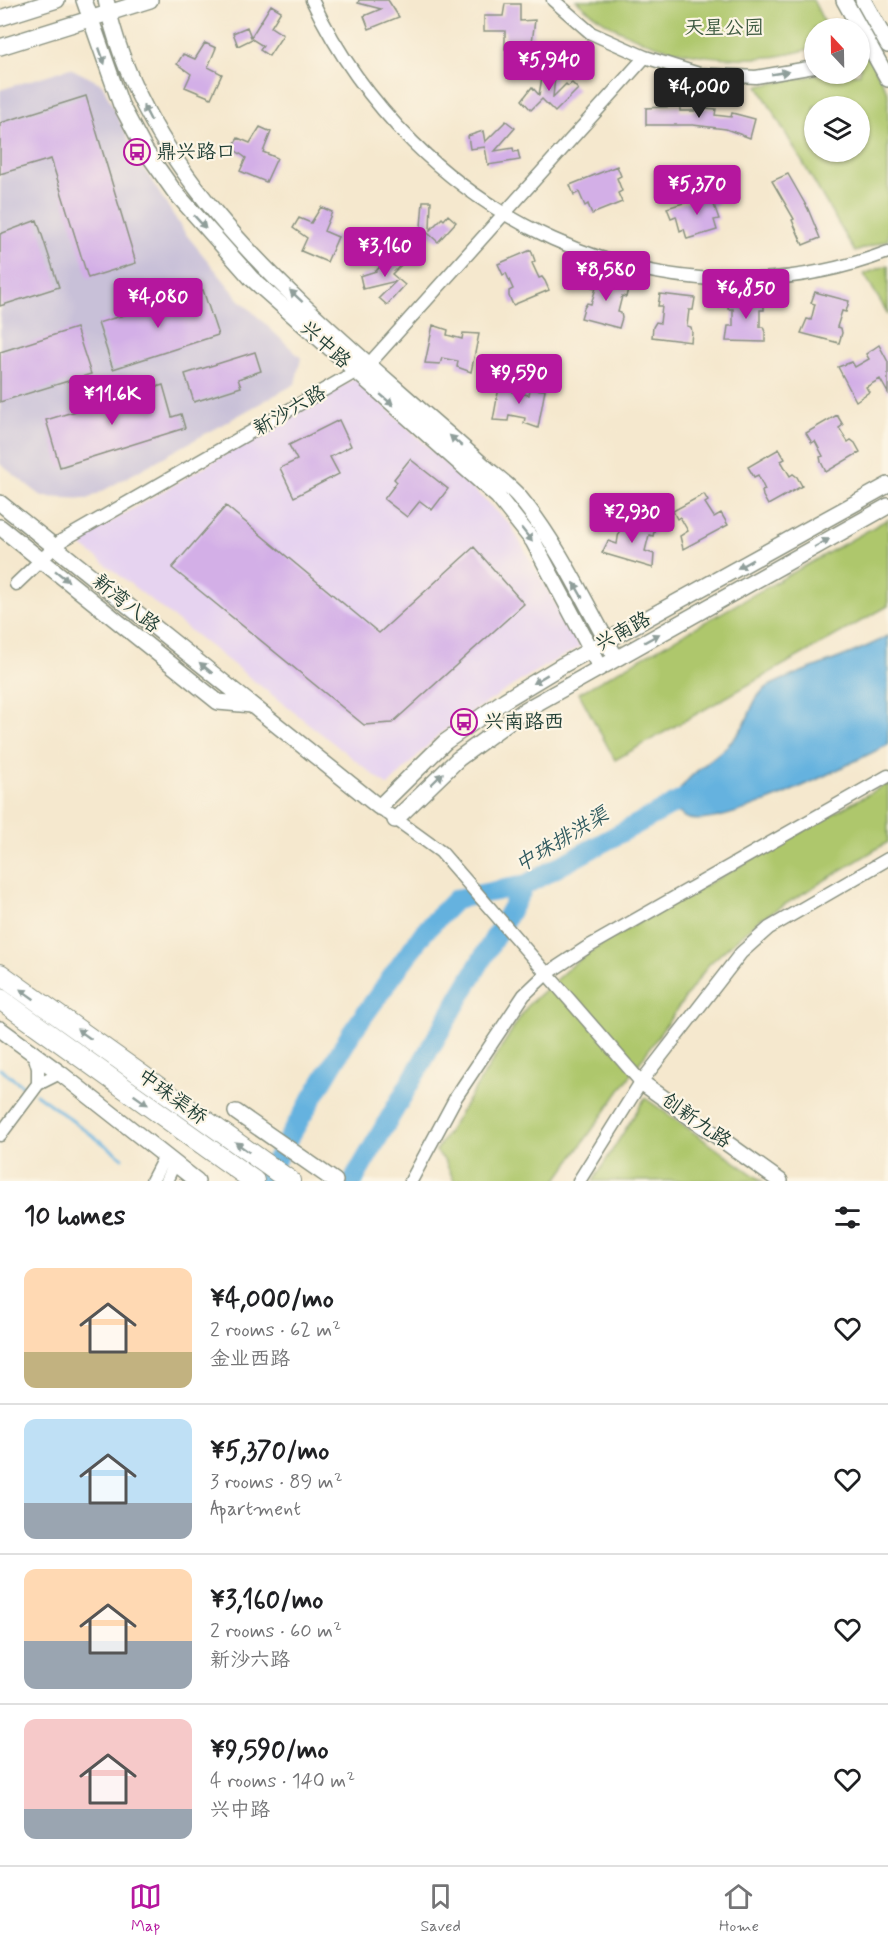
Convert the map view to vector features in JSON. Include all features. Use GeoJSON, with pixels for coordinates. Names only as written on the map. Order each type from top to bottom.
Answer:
{"type":"FeatureCollection","features":[{"type":"Feature","properties":{"kind":"highway","name":"中珠渠桥"},"geometry":{"type":"LineString","coordinates":[[0,974],[290,1181]]}},
{"type":"Feature","properties":{"kind":"highway","name":"中珠渠桥"},"geometry":{"type":"LineString","coordinates":[[0,999],[254,1181]]}},
{"type":"Feature","properties":{"kind":"street"},"geometry":{"type":"LineString","coordinates":[[0,18],[57,0]]}},
{"type":"Feature","properties":{"kind":"street","name":"兴中路"},"geometry":{"type":"LineString","coordinates":[[84,0],[121,105],[145,150],[174,191],[251,278],[519,496],[542,528],[616,658]]}},
{"type":"Feature","properties":{"kind":"street"},"geometry":{"type":"LineString","coordinates":[[0,47],[90,18],[108,6],[150,0]]}},
{"type":"Feature","properties":{"kind":"street"},"geometry":{"type":"LineString","coordinates":[[312,0],[351,69],[389,118],[447,175],[503,214],[547,238],[599,258],[652,271],[707,278],[763,278],[818,271],[888,252]]}},
{"type":"Feature","properties":{"kind":"street"},"geometry":{"type":"LineString","coordinates":[[553,0],[591,33],[645,57],[699,74],[756,77],[804,69]]}},
{"type":"Feature","properties":{"kind":"street"},"geometry":{"type":"LineString","coordinates":[[843,0],[851,18]]}},
{"type":"Feature","properties":{"kind":"street"},"geometry":{"type":"LineString","coordinates":[[863,0],[887,42],[870,47]]}},
{"type":"Feature","properties":{"kind":"street","name":"兴中路"},"geometry":{"type":"LineString","coordinates":[[108,6],[120,51],[138,97],[162,140],[189,180],[263,265],[362,369],[498,497],[533,541],[600,667]]}},
{"type":"Feature","properties":{"kind":"street"},"geometry":{"type":"LineString","coordinates":[[870,56],[888,79]]}},
{"type":"Feature","properties":{"kind":"street","name":"新沙六路"},"geometry":{"type":"LineString","coordinates":[[16,584],[55,546],[362,369],[645,57]]}},
{"type":"Feature","properties":{"kind":"street","name":"兴南路"},"geometry":{"type":"LineString","coordinates":[[380,807],[445,742],[536,680],[888,485]]}},
{"type":"Feature","properties":{"kind":"street","name":"新湾八路"},"geometry":{"type":"LineString","coordinates":[[0,502],[380,807]]}},
{"type":"Feature","properties":{"kind":"street","name":"兴南路"},"geometry":{"type":"LineString","coordinates":[[395,820],[480,742],[549,695],[888,506]]}},
{"type":"Feature","properties":{"kind":"street","name":"新湾八路"},"geometry":{"type":"LineString","coordinates":[[0,527],[218,702],[252,705]]}},
{"type":"Feature","properties":{"kind":"street"},"geometry":{"type":"LineString","coordinates":[[411,1181],[456,1096],[524,995],[545,975],[586,948],[888,776]]}},
{"type":"Feature","properties":{"kind":"street"},"geometry":{"type":"LineString","coordinates":[[380,807],[441,852],[545,975],[641,1082]]}},
{"type":"Feature","properties":{"kind":"street"},"geometry":{"type":"LineString","coordinates":[[579,1181],[641,1082],[704,999],[748,947],[770,928],[888,858]]}},
{"type":"Feature","properties":{"kind":"street"},"geometry":{"type":"LineString","coordinates":[[0,1029],[60,1073],[197,1181]]}},
{"type":"Feature","properties":{"kind":"street"},"geometry":{"type":"LineString","coordinates":[[34,1054],[38,1068],[38,1084]]}},
{"type":"Feature","properties":{"kind":"street"},"geometry":{"type":"LineString","coordinates":[[0,1135],[38,1084],[60,1073]]}},
{"type":"Feature","properties":{"kind":"street","name":"创新九路"},"geometry":{"type":"LineString","coordinates":[[641,1082],[780,1181]]}},
{"type":"Feature","properties":{"kind":"street"},"geometry":{"type":"LineString","coordinates":[[236,1112],[335,1181]]}},
{"type":"Feature","properties":{"kind":"street"},"geometry":{"type":"LineString","coordinates":[[152,1181],[169,1160]]}},
{"type":"Feature","properties":{"kind":"street"},"geometry":{"type":"LineString","coordinates":[[166,1181],[169,1160]]}},
{"type":"Feature","properties":{"kind":"shaded area"},"geometry":{"type":"Polygon","coordinates":[[[70,68],[102,84],[139,161],[185,233],[239,299],[301,358],[295,384],[88,499],[43,497],[0,464],[0,90],[70,68]]]}},
{"type":"Feature","properties":{"kind":"shaded area"},"geometry":{"type":"Polygon","coordinates":[[[355,378],[510,524],[580,647],[534,672],[439,734],[388,786],[77,542],[355,378]]]}},
{"type":"Feature","properties":{"kind":"green space","name":"天星公园"},"geometry":{"type":"Polygon","coordinates":[[[576,0],[813,0],[822,18],[804,18],[804,50],[786,55],[744,58],[692,54],[666,48],[618,30],[576,0]]]}},
{"type":"Feature","properties":{"kind":"green space"},"geometry":{"type":"Polygon","coordinates":[[[870,59],[888,93],[888,240],[855,252],[758,86],[804,78],[804,84],[870,84],[870,59]]]}},
{"type":"Feature","properties":{"kind":"green space"},"geometry":{"type":"Polygon","coordinates":[[[888,265],[888,314],[864,274],[888,265]]]}},
{"type":"Feature","properties":{"kind":"green space"},"geometry":{"type":"Polygon","coordinates":[[[888,519],[888,606],[615,760],[579,693],[888,519]]]}},
{"type":"Feature","properties":{"kind":"green space"},"geometry":{"type":"Polygon","coordinates":[[[888,783],[888,842],[759,920],[709,964],[556,1181],[454,1181],[445,1161],[436,1151],[528,1005],[572,965],[606,941],[888,783]]]}},
{"type":"Feature","properties":{"kind":"green space"},"geometry":{"type":"Polygon","coordinates":[[[645,1098],[762,1181],[593,1181],[645,1098]]]}},
{"type":"Feature","properties":{"kind":"water"},"geometry":{"type":"Polygon","coordinates":[[[888,636],[888,745],[787,793],[728,815],[703,820],[686,818],[672,806],[685,783],[734,739],[746,722],[757,698],[766,688],[860,650],[888,636]]]}},
{"type":"Feature","properties":{"kind":"building"},"geometry":{"type":"Polygon","coordinates":[[[359,0],[388,0],[399,17],[369,29],[364,16],[381,9],[358,3],[359,0]]]}},
{"type":"Feature","properties":{"kind":"building"},"geometry":{"type":"Polygon","coordinates":[[[505,4],[520,4],[520,21],[535,20],[531,49],[505,49],[505,31],[484,31],[484,16],[503,16],[505,4]]]}},
{"type":"Feature","properties":{"kind":"building"},"geometry":{"type":"Polygon","coordinates":[[[271,5],[281,11],[271,27],[283,35],[269,56],[260,50],[263,46],[252,39],[238,46],[233,33],[247,27],[251,37],[271,5]]]}},
{"type":"Feature","properties":{"kind":"building"},"geometry":{"type":"Polygon","coordinates":[[[205,43],[216,48],[208,67],[222,74],[211,98],[185,87],[191,74],[177,64],[183,54],[195,59],[205,43]]]}},
{"type":"Feature","properties":{"kind":"building"},"geometry":{"type":"Polygon","coordinates":[[[544,66],[556,67],[553,97],[566,84],[568,86],[572,83],[578,89],[555,112],[542,99],[531,110],[522,100],[532,87],[539,95],[544,66]]]}},
{"type":"Feature","properties":{"kind":"building"},"geometry":{"type":"Polygon","coordinates":[[[86,96],[136,263],[88,278],[51,159],[0,174],[0,123],[86,96]]]}},
{"type":"Feature","properties":{"kind":"building"},"geometry":{"type":"Polygon","coordinates":[[[680,106],[680,111],[695,111],[695,107],[716,109],[715,115],[731,117],[732,113],[755,119],[750,138],[726,129],[693,125],[646,125],[646,108],[680,106]]]}},
{"type":"Feature","properties":{"kind":"building"},"geometry":{"type":"Polygon","coordinates":[[[506,121],[515,128],[495,151],[513,148],[514,152],[518,151],[520,160],[488,165],[485,147],[470,149],[468,136],[483,131],[485,142],[506,121]]]}},
{"type":"Feature","properties":{"kind":"building"},"geometry":{"type":"Polygon","coordinates":[[[260,127],[271,132],[263,152],[277,158],[266,182],[240,171],[246,158],[232,148],[238,138],[250,143],[260,127]]]}},
{"type":"Feature","properties":{"kind":"building"},"geometry":{"type":"Polygon","coordinates":[[[617,166],[621,176],[617,178],[622,191],[618,193],[622,202],[592,214],[588,204],[585,206],[579,192],[574,195],[570,185],[617,166]]]}},
{"type":"Feature","properties":{"kind":"building"},"geometry":{"type":"Polygon","coordinates":[[[788,174],[808,209],[820,238],[803,245],[792,220],[794,219],[772,181],[788,174]]]}},
{"type":"Feature","properties":{"kind":"building"},"geometry":{"type":"Polygon","coordinates":[[[716,193],[719,204],[714,205],[719,219],[714,220],[717,230],[687,239],[684,229],[680,231],[676,216],[671,218],[667,208],[716,193]]]}},
{"type":"Feature","properties":{"kind":"building"},"geometry":{"type":"Polygon","coordinates":[[[423,201],[431,201],[430,230],[448,215],[456,222],[438,242],[421,227],[423,201]]]}},
{"type":"Feature","properties":{"kind":"building"},"geometry":{"type":"Polygon","coordinates":[[[321,207],[332,212],[324,231],[338,237],[327,262],[301,251],[307,238],[293,228],[299,218],[311,223],[321,207]]]}},
{"type":"Feature","properties":{"kind":"building"},"geometry":{"type":"Polygon","coordinates":[[[37,220],[59,287],[0,306],[0,234],[37,220]]]}},
{"type":"Feature","properties":{"kind":"building"},"geometry":{"type":"Polygon","coordinates":[[[531,250],[535,261],[532,263],[539,278],[542,277],[549,290],[513,305],[509,291],[513,289],[506,273],[503,275],[498,264],[531,250]]]}},
{"type":"Feature","properties":{"kind":"building"},"geometry":{"type":"Polygon","coordinates":[[[394,252],[404,262],[392,274],[405,285],[387,305],[379,298],[396,281],[363,289],[360,276],[376,271],[394,252]]]}},
{"type":"Feature","properties":{"kind":"building"},"geometry":{"type":"Polygon","coordinates":[[[595,276],[629,285],[626,297],[622,296],[618,312],[621,313],[622,318],[619,328],[581,318],[587,303],[591,304],[596,288],[592,287],[595,276]]]}},
{"type":"Feature","properties":{"kind":"building"},"geometry":{"type":"Polygon","coordinates":[[[203,290],[218,335],[113,369],[98,323],[203,290]]]}},
{"type":"Feature","properties":{"kind":"building"},"geometry":{"type":"Polygon","coordinates":[[[815,292],[849,301],[846,312],[842,311],[837,327],[841,328],[842,333],[839,343],[801,333],[807,319],[811,320],[815,304],[811,303],[815,292]]]}},
{"type":"Feature","properties":{"kind":"building"},"geometry":{"type":"Polygon","coordinates":[[[660,294],[695,298],[693,310],[689,310],[687,326],[691,327],[691,342],[652,337],[653,327],[656,322],[660,323],[662,306],[658,306],[660,294]]]}},
{"type":"Feature","properties":{"kind":"building"},"geometry":{"type":"Polygon","coordinates":[[[729,298],[764,298],[764,310],[760,310],[760,327],[763,327],[765,332],[765,342],[726,341],[728,326],[733,326],[733,309],[728,309],[729,298]]]}},
{"type":"Feature","properties":{"kind":"building"},"geometry":{"type":"Polygon","coordinates":[[[433,325],[448,330],[447,335],[462,339],[463,333],[479,334],[471,372],[457,367],[458,361],[442,358],[440,364],[425,363],[433,325]]]}},
{"type":"Feature","properties":{"kind":"building"},"geometry":{"type":"Polygon","coordinates":[[[76,328],[91,374],[0,402],[0,352],[76,328]]]}},
{"type":"Feature","properties":{"kind":"building"},"geometry":{"type":"Polygon","coordinates":[[[879,345],[888,362],[888,393],[880,379],[866,387],[869,392],[856,401],[838,367],[852,362],[855,367],[869,359],[866,354],[879,345]]]}},
{"type":"Feature","properties":{"kind":"building"},"geometry":{"type":"Polygon","coordinates":[[[255,352],[261,371],[238,379],[241,387],[194,402],[185,374],[255,352]]]}},
{"type":"Feature","properties":{"kind":"building"},"geometry":{"type":"Polygon","coordinates":[[[500,382],[514,386],[513,392],[529,395],[530,389],[545,390],[538,428],[524,423],[525,418],[509,415],[508,421],[493,420],[500,382]]]}},
{"type":"Feature","properties":{"kind":"building"},"geometry":{"type":"Polygon","coordinates":[[[163,385],[172,417],[181,414],[185,428],[60,467],[46,420],[163,385]]]}},
{"type":"Feature","properties":{"kind":"building"},"geometry":{"type":"Polygon","coordinates":[[[837,415],[843,425],[839,428],[848,442],[851,440],[855,443],[860,452],[826,472],[820,457],[823,456],[815,441],[812,443],[806,433],[837,415]]]}},
{"type":"Feature","properties":{"kind":"building"},"geometry":{"type":"Polygon","coordinates":[[[339,420],[351,446],[330,457],[339,474],[294,497],[280,468],[297,460],[289,445],[339,420]]]}},
{"type":"Feature","properties":{"kind":"building"},"geometry":{"type":"Polygon","coordinates":[[[779,449],[785,459],[781,461],[790,476],[793,474],[797,477],[802,486],[768,505],[762,491],[765,490],[758,475],[754,477],[748,467],[779,449]]]}},
{"type":"Feature","properties":{"kind":"building"},"geometry":{"type":"Polygon","coordinates":[[[410,459],[448,489],[432,510],[420,501],[407,517],[384,499],[397,482],[394,479],[410,459]]]}},
{"type":"Feature","properties":{"kind":"building"},"geometry":{"type":"Polygon","coordinates":[[[704,494],[708,501],[705,503],[714,517],[721,513],[728,525],[683,549],[680,536],[688,531],[680,517],[677,519],[673,511],[704,494]]]}},
{"type":"Feature","properties":{"kind":"building"},"geometry":{"type":"Polygon","coordinates":[[[226,506],[379,633],[474,547],[524,604],[392,723],[364,725],[172,568],[226,506]]]}},
{"type":"Feature","properties":{"kind":"building"},"geometry":{"type":"Polygon","coordinates":[[[621,519],[655,528],[653,536],[649,535],[645,551],[654,554],[653,568],[602,553],[608,541],[617,544],[621,519]]]}},
{"type":"Feature","properties":{"kind":"waterway","name":"中珠排洪渠"},"geometry":{"type":"LineString","coordinates":[[353,1181],[525,885],[694,793]]}},
{"type":"Feature","properties":{"kind":"waterway"},"geometry":{"type":"LineString","coordinates":[[263,1181],[352,1032],[424,932],[456,899],[525,885]]}},
{"type":"Feature","properties":{"kind":"waterway"},"geometry":{"type":"LineString","coordinates":[[0,1069],[30,1091]]}},
{"type":"Feature","properties":{"kind":"waterway"},"geometry":{"type":"LineString","coordinates":[[36,1094],[123,1158]]}},
{"type":"Feature","properties":{"kind":"place","name":"鼎兴路口"},"geometry":{"type":"Point","coordinates":[137,152]}},
{"type":"Feature","properties":{"kind":"place","name":"兴南路西"},"geometry":{"type":"Point","coordinates":[464,722]}}]}
